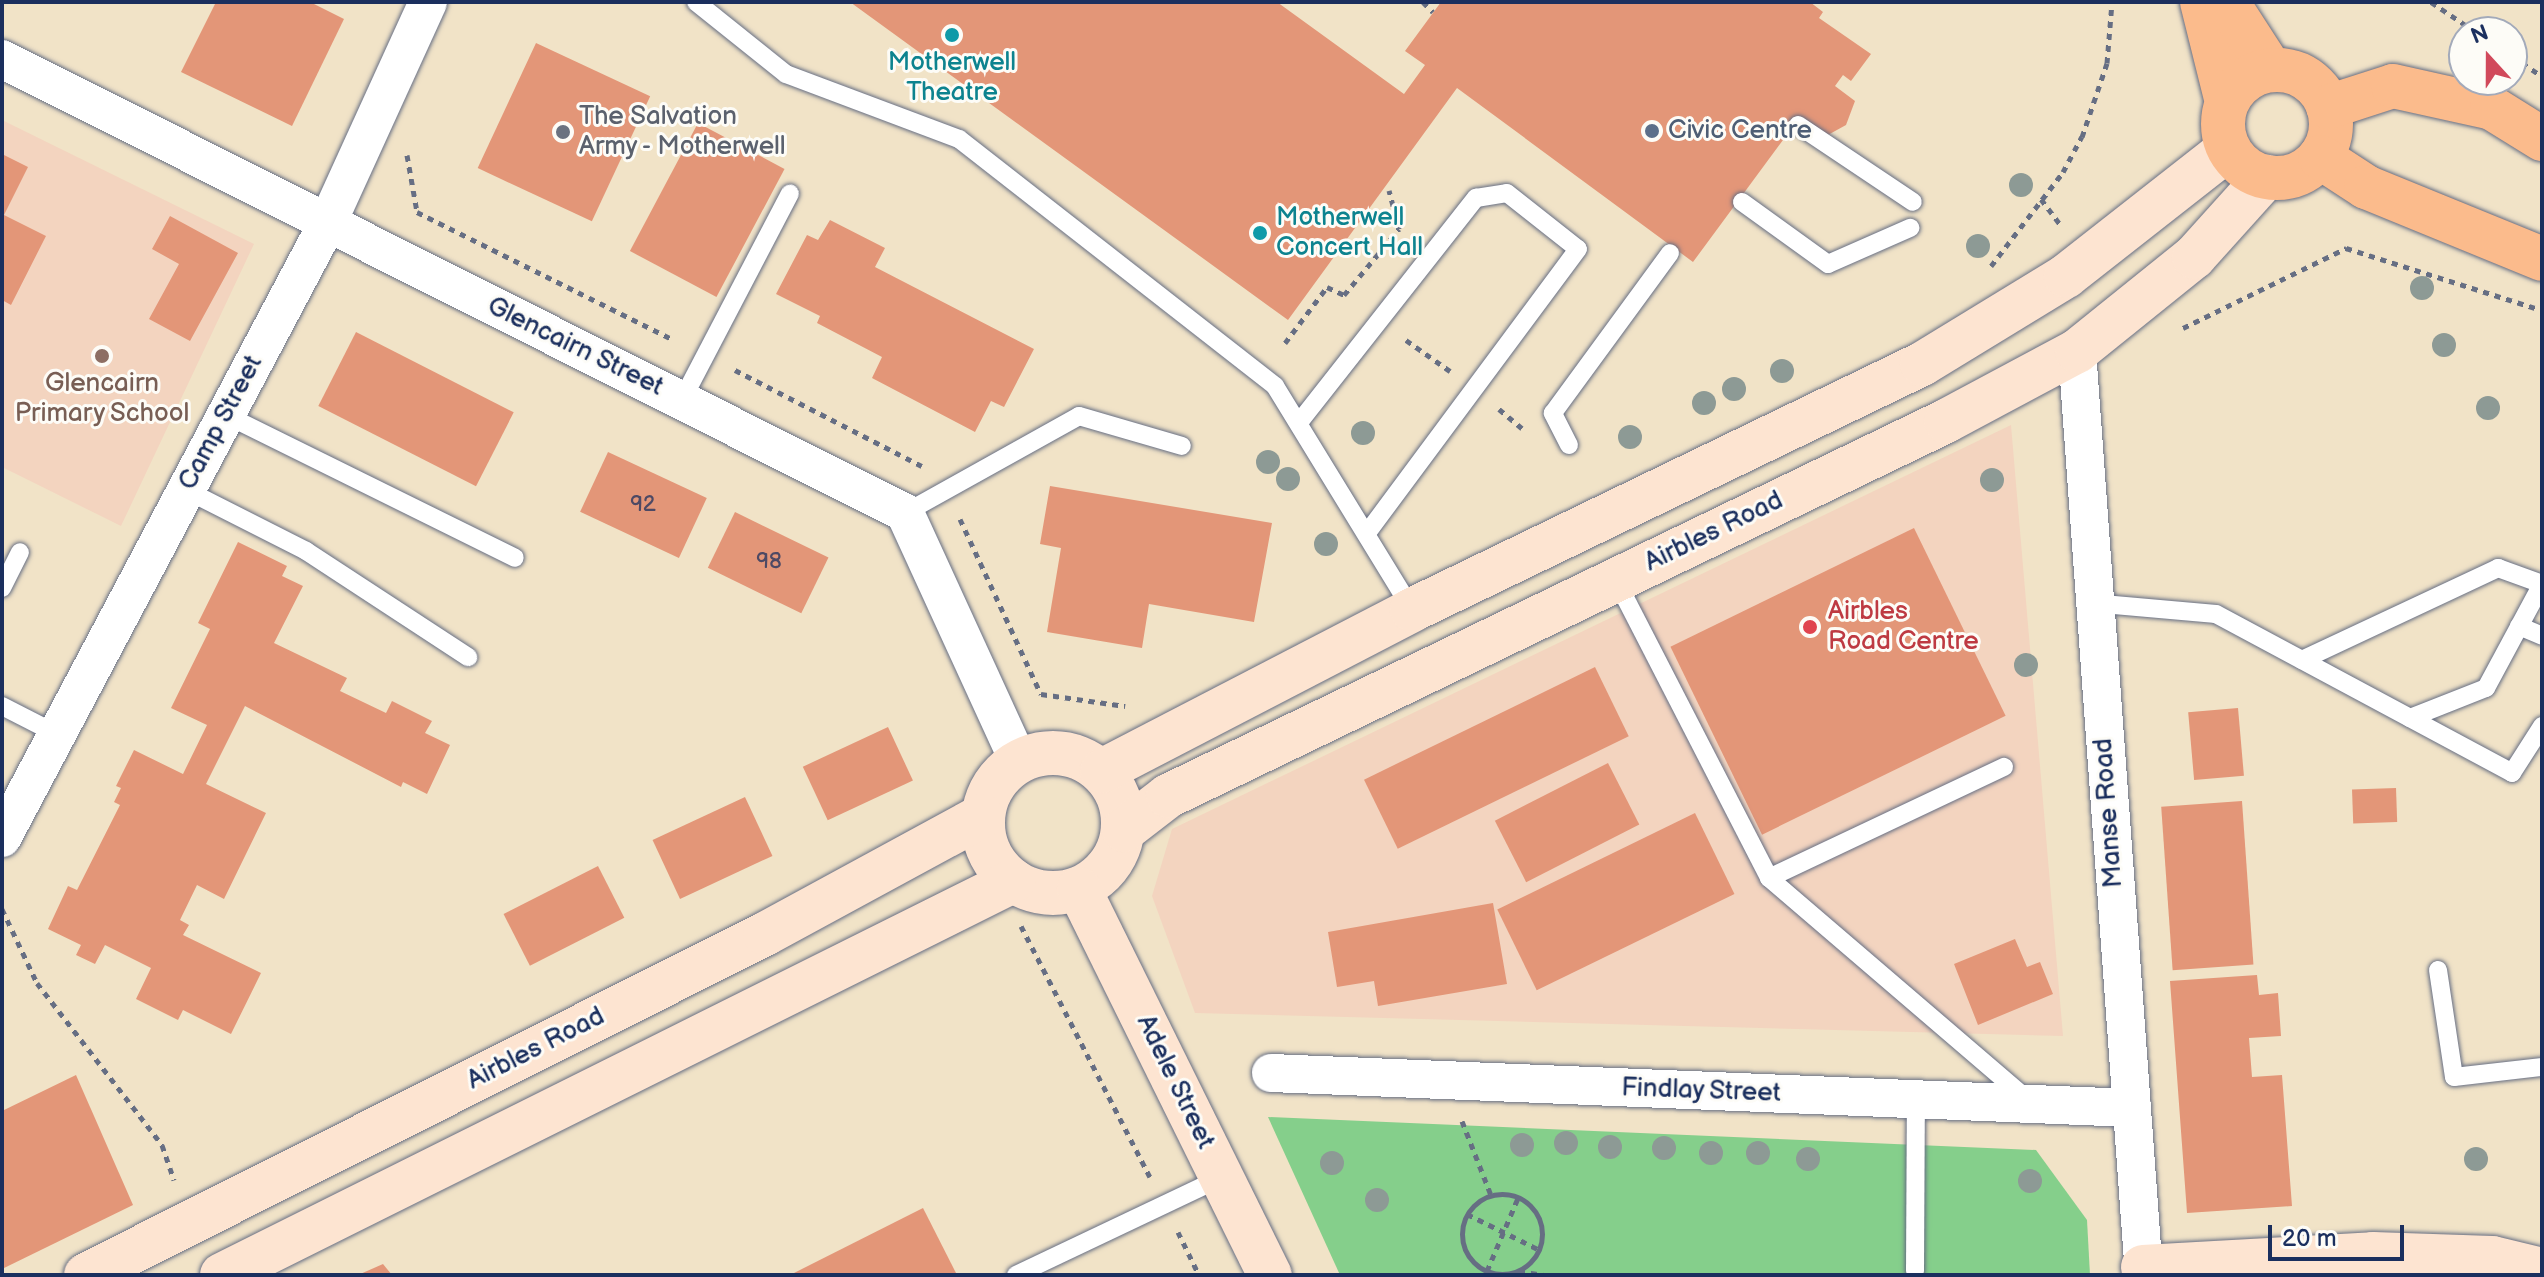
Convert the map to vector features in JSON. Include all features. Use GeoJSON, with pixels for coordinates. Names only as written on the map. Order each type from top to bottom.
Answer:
{"type":"FeatureCollection","features":[{"type":"Feature","properties":{"kind":"main road"},"geometry":{"type":"LineString","coordinates":[[2202,2],[2227,102],[2223,130],[2228,149],[2248,170],[2266,177],[2297,174],[2320,157],[2331,125],[2328,107],[2306,78],[2271,70],[2253,75],[2227,102]]}},
{"type":"Feature","properties":{"kind":"main road"},"geometry":{"type":"LineString","coordinates":[[2227,2],[2271,70]]}},
{"type":"Feature","properties":{"kind":"main road"},"geometry":{"type":"LineString","coordinates":[[2328,107],[2393,86],[2492,108],[2542,139]]}},
{"type":"Feature","properties":{"kind":"main road"},"geometry":{"type":"LineString","coordinates":[[1102,771],[1412,610],[1922,364],[2066,276],[2228,149]]}},
{"type":"Feature","properties":{"kind":"main road"},"geometry":{"type":"LineString","coordinates":[[2320,157],[2366,187],[2542,259]]}},
{"type":"Feature","properties":{"kind":"main road","name":"Airbles Road"},"geometry":{"type":"LineString","coordinates":[[1079,889],[1113,860],[1124,830],[1168,796],[1946,421],[2077,351],[2194,257],[2266,177]]}},
{"type":"Feature","properties":{"kind":"main road"},"geometry":{"type":"LineString","coordinates":[[1007,884],[993,859],[982,816],[996,780],[1018,760],[1046,752],[1070,754],[1102,771],[1119,794],[1124,830]]}},
{"type":"Feature","properties":{"kind":"main road","name":"Airbles Road"},"geometry":{"type":"LineString","coordinates":[[86,1275],[751,941],[982,816]]}},
{"type":"Feature","properties":{"kind":"main road"},"geometry":{"type":"LineString","coordinates":[[222,1275],[1007,884],[1037,892],[1079,889]]}},
{"type":"Feature","properties":{"kind":"main road","name":"Adele Street"},"geometry":{"type":"LineString","coordinates":[[1079,889],[1270,1275]]}},
{"type":"Feature","properties":{"kind":"main road"},"geometry":{"type":"LineString","coordinates":[[2144,1271],[2373,1254],[2492,1258],[2542,1270]]}},
{"type":"Feature","properties":{"kind":"street","name":"Camp Street"},"geometry":{"type":"LineString","coordinates":[[2,838],[326,226],[428,2]]}},
{"type":"Feature","properties":{"kind":"street","name":"Glencairn Street"},"geometry":{"type":"LineString","coordinates":[[2,59],[326,226],[905,513]]}},
{"type":"Feature","properties":{"kind":"street","name":"Manse Road"},"geometry":{"type":"LineString","coordinates":[[2077,351],[2092,603],[2144,1271]]}},
{"type":"Feature","properties":{"kind":"street"},"geometry":{"type":"LineString","coordinates":[[905,513],[1018,760]]}},
{"type":"Feature","properties":{"kind":"street","name":"Findlay Street"},"geometry":{"type":"LineString","coordinates":[[1271,1073],[2132,1108]]}},
{"type":"Feature","properties":{"kind":"lane"},"geometry":{"type":"LineString","coordinates":[[696,2],[786,74],[959,139],[1275,386],[1301,420],[1412,610]]}},
{"type":"Feature","properties":{"kind":"lane"},"geometry":{"type":"LineString","coordinates":[[1798,125],[1913,202]]}},
{"type":"Feature","properties":{"kind":"lane"},"geometry":{"type":"LineString","coordinates":[[682,400],[790,193]]}},
{"type":"Feature","properties":{"kind":"lane"},"geometry":{"type":"LineString","coordinates":[[1301,420],[1476,198],[1507,193],[1578,249],[1366,534]]}},
{"type":"Feature","properties":{"kind":"lane"},"geometry":{"type":"LineString","coordinates":[[1742,202],[1828,264],[1910,228]]}},
{"type":"Feature","properties":{"kind":"lane"},"geometry":{"type":"LineString","coordinates":[[1569,445],[1553,413],[1670,253]]}},
{"type":"Feature","properties":{"kind":"lane"},"geometry":{"type":"LineString","coordinates":[[226,415],[515,558]]}},
{"type":"Feature","properties":{"kind":"lane"},"geometry":{"type":"LineString","coordinates":[[905,513],[1079,416],[1182,446]]}},
{"type":"Feature","properties":{"kind":"lane"},"geometry":{"type":"LineString","coordinates":[[186,490],[306,551],[468,657]]}},
{"type":"Feature","properties":{"kind":"lane"},"geometry":{"type":"LineString","coordinates":[[2,588],[20,552]]}},
{"type":"Feature","properties":{"kind":"lane"},"geometry":{"type":"LineString","coordinates":[[2302,660],[2498,568],[2542,584],[2486,688],[2410,718]]}},
{"type":"Feature","properties":{"kind":"lane"},"geometry":{"type":"LineString","coordinates":[[1616,579],[1769,878],[2032,1104]]}},
{"type":"Feature","properties":{"kind":"lane"},"geometry":{"type":"LineString","coordinates":[[2092,603],[2216,614],[2512,773],[2542,726]]}},
{"type":"Feature","properties":{"kind":"lane"},"geometry":{"type":"LineString","coordinates":[[2519,626],[2542,636]]}},
{"type":"Feature","properties":{"kind":"lane"},"geometry":{"type":"LineString","coordinates":[[2,706],[57,734]]}},
{"type":"Feature","properties":{"kind":"lane"},"geometry":{"type":"LineString","coordinates":[[1769,878],[2004,767]]}},
{"type":"Feature","properties":{"kind":"lane"},"geometry":{"type":"LineString","coordinates":[[2438,970],[2454,1077],[2542,1067]]}},
{"type":"Feature","properties":{"kind":"lane"},"geometry":{"type":"LineString","coordinates":[[1915,1271],[1916,1099]]}},
{"type":"Feature","properties":{"kind":"lane"},"geometry":{"type":"LineString","coordinates":[[1016,1275],[1222,1177]]}},
{"type":"Feature","properties":{"kind":"path"},"geometry":{"type":"LineString","coordinates":[[1423,2],[1433,12]]}},
{"type":"Feature","properties":{"kind":"path"},"geometry":{"type":"LineString","coordinates":[[1989,270],[2063,172],[2082,137],[2107,63],[2112,2]]}},
{"type":"Feature","properties":{"kind":"path"},"geometry":{"type":"LineString","coordinates":[[2431,2],[2452,16]]}},
{"type":"Feature","properties":{"kind":"path"},"geometry":{"type":"LineString","coordinates":[[405,144],[417,212],[674,340]]}},
{"type":"Feature","properties":{"kind":"path"},"geometry":{"type":"LineString","coordinates":[[1285,343],[1327,287],[1344,295],[1399,229],[1389,190]]}},
{"type":"Feature","properties":{"kind":"path"},"geometry":{"type":"LineString","coordinates":[[2141,301],[2162,336],[2234,307],[2346,248],[2542,310]]}},
{"type":"Feature","properties":{"kind":"path"},"geometry":{"type":"LineString","coordinates":[[1394,331],[1464,381]]}},
{"type":"Feature","properties":{"kind":"path"},"geometry":{"type":"LineString","coordinates":[[734,370],[929,469]]}},
{"type":"Feature","properties":{"kind":"path"},"geometry":{"type":"LineString","coordinates":[[1493,404],[1527,432]]}},
{"type":"Feature","properties":{"kind":"path"},"geometry":{"type":"LineString","coordinates":[[955,507],[1041,694],[1125,706],[1139,700]]}},
{"type":"Feature","properties":{"kind":"path"},"geometry":{"type":"LineString","coordinates":[[1007,884],[1199,1275]]}},
{"type":"Feature","properties":{"kind":"path"},"geometry":{"type":"LineString","coordinates":[[2,909],[37,983],[162,1145],[189,1223]]}},
{"type":"Feature","properties":{"kind":"path"},"geometry":{"type":"LineString","coordinates":[[1446,1080],[1491,1195]]}},
{"type":"Feature","properties":{"kind":"path"},"geometry":{"type":"LineString","coordinates":[[1511,1275],[1518,1271],[1540,1250],[1543,1234],[1538,1216],[1518,1198],[1491,1195],[1467,1214],[1464,1248],[1486,1271],[1518,1271],[1544,1275]]}},
{"type":"Feature","properties":{"kind":"path"},"geometry":{"type":"LineString","coordinates":[[1486,1271],[1518,1198]]}},
{"type":"Feature","properties":{"kind":"path"},"geometry":{"type":"LineString","coordinates":[[1467,1214],[1540,1250]]}},
{"type":"Feature","properties":{"kind":"shaded area","name":"Glencairn Primary School"},"geometry":{"type":"Polygon","coordinates":[[[2,120],[254,244],[121,526],[2,467],[2,120]]]}},
{"type":"Feature","properties":{"kind":"shaded area","name":"Airbles Road Centre"},"geometry":{"type":"Polygon","coordinates":[[[2011,425],[2063,1036],[1195,1013],[1152,896],[1172,829],[2011,425]]]}},
{"type":"Feature","properties":{"kind":"green space"},"geometry":{"type":"Polygon","coordinates":[[[1268,1117],[2036,1150],[2087,1220],[2090,1275],[1340,1275],[1268,1117]]]}},
{"type":"Feature","properties":{"kind":"building"},"geometry":{"type":"Polygon","coordinates":[[[216,2],[310,2],[344,19],[292,126],[181,72],[216,2]]]}},
{"type":"Feature","properties":{"kind":"building"},"geometry":{"type":"Polygon","coordinates":[[[850,2],[1277,2],[1404,94],[1425,65],[1405,51],[1441,2],[1810,2],[1823,12],[1819,18],[1871,54],[1851,81],[1843,75],[1835,86],[1855,101],[1846,125],[1826,136],[1800,117],[1693,262],[1457,88],[1288,320],[850,2]]]}},
{"type":"Feature","properties":{"kind":"building","name":"The Salvation Army - Motherwell"},"geometry":{"type":"Polygon","coordinates":[[[536,43],[650,96],[592,221],[478,168],[536,43]]]}},
{"type":"Feature","properties":{"kind":"building"},"geometry":{"type":"Polygon","coordinates":[[[698,123],[785,169],[716,297],[630,251],[698,123]]]}},
{"type":"Feature","properties":{"kind":"building"},"geometry":{"type":"Polygon","coordinates":[[[2,154],[28,167],[4,215],[46,236],[11,305],[2,300],[2,154]]]}},
{"type":"Feature","properties":{"kind":"building"},"geometry":{"type":"Polygon","coordinates":[[[170,216],[238,253],[190,341],[149,319],[179,264],[152,249],[170,216]]]}},
{"type":"Feature","properties":{"kind":"building"},"geometry":{"type":"Polygon","coordinates":[[[830,220],[885,248],[875,267],[1034,349],[1004,407],[991,401],[975,432],[872,378],[882,357],[817,323],[820,316],[776,294],[807,235],[818,240],[830,220]]]}},
{"type":"Feature","properties":{"kind":"building"},"geometry":{"type":"Polygon","coordinates":[[[356,332],[514,412],[476,486],[318,406],[356,332]]]}},
{"type":"Feature","properties":{"kind":"building"},"geometry":{"type":"Polygon","coordinates":[[[608,452],[707,498],[679,558],[580,512],[608,452]]]}},
{"type":"Feature","properties":{"kind":"building"},"geometry":{"type":"Polygon","coordinates":[[[1050,486],[1272,523],[1254,622],[1149,604],[1142,648],[1047,632],[1061,548],[1040,544],[1050,486]]]}},
{"type":"Feature","properties":{"kind":"building"},"geometry":{"type":"Polygon","coordinates":[[[735,512],[828,558],[801,613],[708,568],[735,512]]]}},
{"type":"Feature","properties":{"kind":"building"},"geometry":{"type":"Polygon","coordinates":[[[1914,528],[2006,716],[1762,835],[1670,647],[1914,528]]]}},
{"type":"Feature","properties":{"kind":"building"},"geometry":{"type":"Polygon","coordinates":[[[238,542],[287,566],[282,576],[303,586],[274,643],[347,678],[340,691],[386,713],[392,701],[432,721],[425,733],[450,745],[427,794],[403,782],[401,787],[245,706],[206,784],[266,813],[224,899],[197,885],[180,920],[189,925],[183,935],[261,973],[231,1034],[183,1010],[178,1020],[136,999],[151,968],[105,945],[95,964],[76,955],[81,945],[48,929],[68,886],[77,890],[120,805],[114,802],[121,788],[116,786],[134,750],[183,774],[207,725],[171,708],[210,629],[198,623],[238,542]]]}},
{"type":"Feature","properties":{"kind":"building"},"geometry":{"type":"Polygon","coordinates":[[[1595,667],[1629,736],[1398,849],[1364,780],[1595,667]]]}},
{"type":"Feature","properties":{"kind":"building"},"geometry":{"type":"Polygon","coordinates":[[[2238,708],[2244,776],[2194,780],[2188,712],[2238,708]]]}},
{"type":"Feature","properties":{"kind":"building"},"geometry":{"type":"Polygon","coordinates":[[[888,727],[913,780],[828,820],[803,767],[888,727]]]}},
{"type":"Feature","properties":{"kind":"building"},"geometry":{"type":"Polygon","coordinates":[[[1608,763],[1639,824],[1526,882],[1495,821],[1608,763]]]}},
{"type":"Feature","properties":{"kind":"building"},"geometry":{"type":"Polygon","coordinates":[[[2396,788],[2397,822],[2353,824],[2352,790],[2396,788]]]}},
{"type":"Feature","properties":{"kind":"building"},"geometry":{"type":"Polygon","coordinates":[[[745,797],[772,856],[680,899],[653,840],[745,797]]]}},
{"type":"Feature","properties":{"kind":"building"},"geometry":{"type":"Polygon","coordinates":[[[2242,801],[2253,965],[2173,970],[2161,807],[2242,801]]]}},
{"type":"Feature","properties":{"kind":"building"},"geometry":{"type":"Polygon","coordinates":[[[1695,813],[1734,894],[1537,990],[1497,909],[1695,813]]]}},
{"type":"Feature","properties":{"kind":"building"},"geometry":{"type":"Polygon","coordinates":[[[598,866],[624,918],[530,966],[504,914],[598,866]]]}},
{"type":"Feature","properties":{"kind":"building"},"geometry":{"type":"Polygon","coordinates":[[[1493,903],[1507,984],[1378,1006],[1374,981],[1337,987],[1328,932],[1493,903]]]}},
{"type":"Feature","properties":{"kind":"building"},"geometry":{"type":"Polygon","coordinates":[[[2015,939],[2027,967],[2040,962],[2053,994],[1978,1025],[1954,964],[2015,939]]]}},
{"type":"Feature","properties":{"kind":"building"},"geometry":{"type":"Polygon","coordinates":[[[2257,975],[2259,995],[2278,993],[2281,1036],[2249,1038],[2252,1077],[2282,1075],[2292,1206],[2187,1213],[2170,981],[2257,975]]]}},
{"type":"Feature","properties":{"kind":"building"},"geometry":{"type":"Polygon","coordinates":[[[76,1075],[133,1205],[2,1269],[2,1111],[76,1075]]]}},
{"type":"Feature","properties":{"kind":"building"},"geometry":{"type":"Polygon","coordinates":[[[923,1208],[957,1275],[790,1275],[923,1208]]]}},
{"type":"Feature","properties":{"kind":"building"},"geometry":{"type":"Polygon","coordinates":[[[383,1264],[392,1275],[358,1275],[383,1264]]]}},
{"type":"Feature","properties":{"kind":"place","name":"Motherwell Theatre"},"geometry":{"type":"Point","coordinates":[952,35]}},
{"type":"Feature","properties":{"kind":"place","name":"Civic Centre"},"geometry":{"type":"Point","coordinates":[1652,131]}},
{"type":"Feature","properties":{"kind":"place","name":"The Salvation Army - Motherwell"},"geometry":{"type":"Point","coordinates":[563,132]}},
{"type":"Feature","properties":{"kind":"place","name":"Motherwell Concert Hall"},"geometry":{"type":"Point","coordinates":[1260,233]}},
{"type":"Feature","properties":{"kind":"place","name":"Glencairn Primary School"},"geometry":{"type":"Point","coordinates":[102,356]}},
{"type":"Feature","properties":{"kind":"place","name":"Airbles Road Centre"},"geometry":{"type":"Point","coordinates":[1810,627]}}]}
